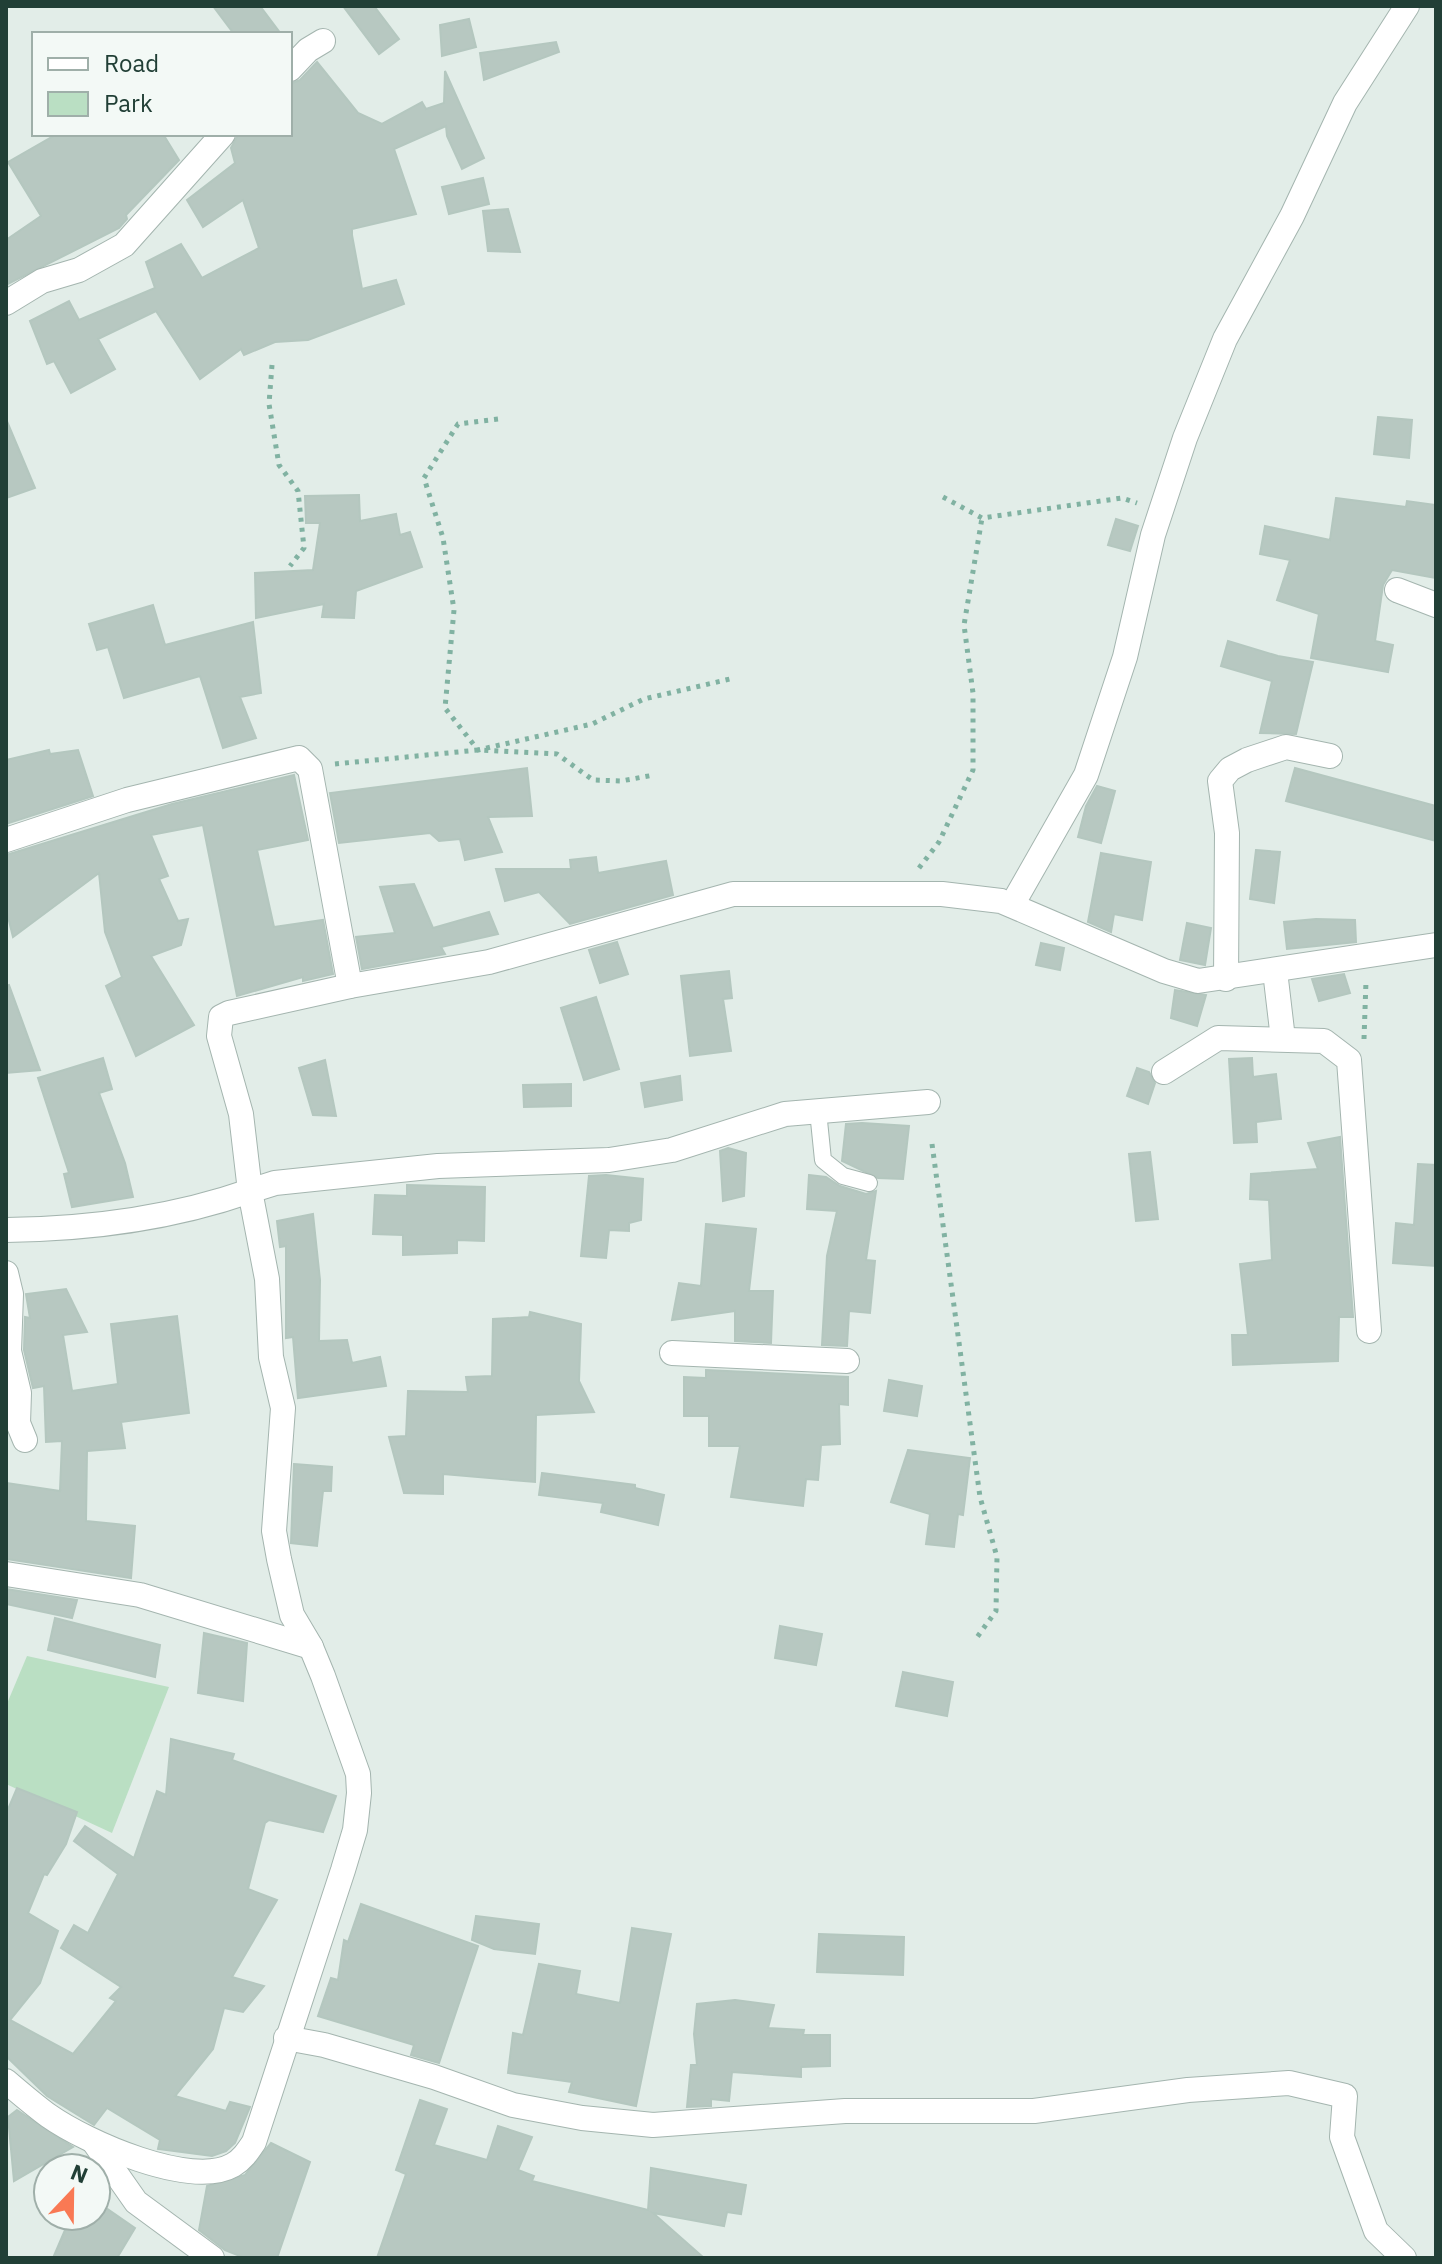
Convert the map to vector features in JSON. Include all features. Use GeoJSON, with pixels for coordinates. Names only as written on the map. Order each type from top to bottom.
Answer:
{"type":"FeatureCollection","features":[{"type":"Feature","properties":{"kind":"street"},"geometry":{"type":"LineString","coordinates":[[1012,905],[1086,775],[1125,657],[1162,509],[1185,438],[1225,339],[1292,216],[1345,103],[1407,6]]}},
{"type":"Feature","properties":{"kind":"street"},"geometry":{"type":"LineString","coordinates":[[292,67],[308,50],[323,41]]}},
{"type":"Feature","properties":{"kind":"street"},"geometry":{"type":"LineString","coordinates":[[6,303],[42,281],[79,270],[124,245],[221,136]]}},
{"type":"Feature","properties":{"kind":"street"},"geometry":{"type":"LineString","coordinates":[[1397,590],[1436,605]]}},
{"type":"Feature","properties":{"kind":"street"},"geometry":{"type":"LineString","coordinates":[[1226,979],[1227,833],[1220,781],[1239,765],[1286,747],[1330,756]]}},
{"type":"Feature","properties":{"kind":"street"},"geometry":{"type":"LineString","coordinates":[[6,840],[127,800],[299,758],[310,769],[350,986]]}},
{"type":"Feature","properties":{"kind":"street"},"geometry":{"type":"LineString","coordinates":[[6,2081],[50,2117],[94,2142],[181,2169],[231,2166],[246,2155],[254,2142],[355,1830],[358,1774],[311,1647],[292,1615],[274,1531],[283,1408],[271,1357],[267,1279],[250,1191],[241,1114],[219,1036],[221,1017],[350,986],[489,962],[733,894],[942,894],[1012,905],[1164,971],[1198,981],[1436,945]]}},
{"type":"Feature","properties":{"kind":"street"},"geometry":{"type":"LineString","coordinates":[[1275,971],[1283,1039]]}},
{"type":"Feature","properties":{"kind":"street"},"geometry":{"type":"LineString","coordinates":[[1164,1072],[1218,1038],[1324,1041],[1349,1060],[1369,1331]]}},
{"type":"Feature","properties":{"kind":"street"},"geometry":{"type":"LineString","coordinates":[[6,1230],[107,1226],[205,1207],[275,1183],[438,1166],[609,1160],[672,1150],[785,1114],[928,1102]]}},
{"type":"Feature","properties":{"kind":"street"},"geometry":{"type":"LineString","coordinates":[[6,1273],[11,1294],[9,1351],[19,1393],[18,1423],[25,1440]]}},
{"type":"Feature","properties":{"kind":"street"},"geometry":{"type":"LineString","coordinates":[[672,1353],[847,1361]]}},
{"type":"Feature","properties":{"kind":"street"},"geometry":{"type":"LineString","coordinates":[[6,1574],[140,1595],[311,1647]]}},
{"type":"Feature","properties":{"kind":"street"},"geometry":{"type":"LineString","coordinates":[[286,2038],[324,2045],[434,2077],[513,2105],[582,2118],[653,2125],[845,2111],[1034,2111],[1188,2090],[1289,2083],[1345,2096],[1342,2137],[1376,2231],[1404,2258]]}},
{"type":"Feature","properties":{"kind":"street"},"geometry":{"type":"LineString","coordinates":[[94,2142],[136,2202],[212,2258]]}},
{"type":"Feature","properties":{"kind":"lane"},"geometry":{"type":"LineString","coordinates":[[818,1111],[823,1160],[843,1176],[869,1183]]}},
{"type":"Feature","properties":{"kind":"path"},"geometry":{"type":"LineString","coordinates":[[272,365],[269,404],[279,465],[298,491],[304,548],[290,566]]}},
{"type":"Feature","properties":{"kind":"path"},"geometry":{"type":"LineString","coordinates":[[498,419],[458,424],[424,478],[443,538],[454,610],[445,708],[478,750],[557,754],[593,780],[621,781],[654,775]]}},
{"type":"Feature","properties":{"kind":"path"},"geometry":{"type":"LineString","coordinates":[[943,497],[982,518],[1122,498],[1162,509]]}},
{"type":"Feature","properties":{"kind":"path"},"geometry":{"type":"LineString","coordinates":[[899,894],[939,842],[973,770],[973,693],[964,625],[982,518]]}},
{"type":"Feature","properties":{"kind":"path"},"geometry":{"type":"LineString","coordinates":[[322,765],[478,750],[592,724],[644,699],[730,679]]}},
{"type":"Feature","properties":{"kind":"path"},"geometry":{"type":"LineString","coordinates":[[1351,1078],[1366,1033],[1367,956]]}},
{"type":"Feature","properties":{"kind":"path"},"geometry":{"type":"LineString","coordinates":[[932,1144],[980,1497],[997,1557],[996,1611],[975,1640]]}},
{"type":"Feature","properties":{"kind":"green space"},"geometry":{"type":"Polygon","coordinates":[[[27,1656],[169,1687],[112,1833],[6,1784],[6,1706],[27,1656]]]}},
{"type":"Feature","properties":{"kind":"building"},"geometry":{"type":"Polygon","coordinates":[[[213,6],[260,6],[280,32],[232,32],[213,6]]]}},
{"type":"Feature","properties":{"kind":"building"},"geometry":{"type":"Polygon","coordinates":[[[343,6],[374,6],[399,39],[379,54],[343,6]]]}},
{"type":"Feature","properties":{"kind":"building"},"geometry":{"type":"Polygon","coordinates":[[[469,19],[476,47],[442,56],[440,25],[469,19]]]}},
{"type":"Feature","properties":{"kind":"building"},"geometry":{"type":"Polygon","coordinates":[[[556,42],[559,52],[484,80],[480,53],[556,42]]]}},
{"type":"Feature","properties":{"kind":"building"},"geometry":{"type":"Polygon","coordinates":[[[317,62],[358,113],[382,124],[422,102],[426,109],[444,103],[445,71],[484,158],[462,169],[447,136],[446,126],[394,149],[416,214],[352,229],[362,289],[396,280],[404,304],[308,340],[275,342],[244,355],[241,349],[200,379],[156,311],[98,339],[115,369],[71,393],[54,361],[47,364],[30,321],[69,301],[79,320],[155,288],[146,262],[181,244],[202,278],[259,248],[243,200],[203,227],[187,200],[235,163],[231,148],[237,136],[292,136],[292,83],[300,80],[317,62]]]}},
{"type":"Feature","properties":{"kind":"building"},"geometry":{"type":"Polygon","coordinates":[[[54,136],[164,136],[179,160],[126,215],[127,219],[119,228],[6,285],[6,240],[41,216],[8,162],[54,136]]]}},
{"type":"Feature","properties":{"kind":"building"},"geometry":{"type":"Polygon","coordinates":[[[483,178],[489,204],[449,214],[442,187],[483,178]]]}},
{"type":"Feature","properties":{"kind":"building"},"geometry":{"type":"Polygon","coordinates":[[[508,209],[520,252],[488,251],[483,211],[508,209]]]}},
{"type":"Feature","properties":{"kind":"building"},"geometry":{"type":"Polygon","coordinates":[[[1378,417],[1412,420],[1409,458],[1374,454],[1378,417]]]}},
{"type":"Feature","properties":{"kind":"building"},"geometry":{"type":"Polygon","coordinates":[[[6,419],[35,488],[6,498],[6,419]]]}},
{"type":"Feature","properties":{"kind":"building"},"geometry":{"type":"Polygon","coordinates":[[[359,495],[360,521],[396,514],[400,535],[410,532],[422,567],[356,591],[354,618],[322,617],[324,604],[256,618],[255,573],[313,570],[320,523],[306,523],[305,496],[359,495]]]}},
{"type":"Feature","properties":{"kind":"building"},"geometry":{"type":"Polygon","coordinates":[[[1336,498],[1406,507],[1407,501],[1436,505],[1436,578],[1392,570],[1383,585],[1375,641],[1393,645],[1388,672],[1311,658],[1319,614],[1277,600],[1290,560],[1260,554],[1265,526],[1330,540],[1336,498]]]}},
{"type":"Feature","properties":{"kind":"building"},"geometry":{"type":"Polygon","coordinates":[[[1116,519],[1138,526],[1130,551],[1108,545],[1116,519]]]}},
{"type":"Feature","properties":{"kind":"building"},"geometry":{"type":"Polygon","coordinates":[[[153,605],[165,645],[253,622],[261,693],[240,697],[256,738],[223,748],[200,676],[124,698],[108,647],[97,650],[89,624],[153,605]]]}},
{"type":"Feature","properties":{"kind":"building"},"geometry":{"type":"Polygon","coordinates":[[[1228,641],[1278,656],[1313,662],[1296,734],[1260,733],[1272,681],[1221,666],[1228,641]]]}},
{"type":"Feature","properties":{"kind":"building"},"geometry":{"type":"Polygon","coordinates":[[[49,750],[50,754],[78,750],[93,796],[6,824],[6,760],[49,750]]]}},
{"type":"Feature","properties":{"kind":"building"},"geometry":{"type":"Polygon","coordinates":[[[527,768],[532,816],[488,817],[502,852],[465,860],[460,839],[439,841],[430,833],[339,843],[330,793],[527,768]]]}},
{"type":"Feature","properties":{"kind":"building"},"geometry":{"type":"Polygon","coordinates":[[[1295,768],[1436,806],[1436,841],[1286,801],[1295,768]]]}},
{"type":"Feature","properties":{"kind":"building"},"geometry":{"type":"Polygon","coordinates":[[[294,775],[308,840],[257,850],[274,927],[323,920],[333,974],[303,981],[303,977],[237,996],[203,825],[151,835],[168,876],[159,879],[178,921],[188,919],[181,945],[151,956],[194,1025],[136,1056],[106,986],[122,977],[105,932],[99,873],[13,937],[6,909],[6,855],[172,804],[294,775]]]}},
{"type":"Feature","properties":{"kind":"building"},"geometry":{"type":"Polygon","coordinates":[[[1097,786],[1115,791],[1101,843],[1078,837],[1086,806],[1097,786]]]}},
{"type":"Feature","properties":{"kind":"building"},"geometry":{"type":"Polygon","coordinates":[[[1256,850],[1280,852],[1274,903],[1250,899],[1256,850]]]}},
{"type":"Feature","properties":{"kind":"building"},"geometry":{"type":"Polygon","coordinates":[[[1101,853],[1151,862],[1142,920],[1114,914],[1111,932],[1088,922],[1101,853]]]}},
{"type":"Feature","properties":{"kind":"building"},"geometry":{"type":"Polygon","coordinates":[[[596,857],[598,873],[666,861],[673,895],[570,924],[539,892],[505,901],[496,869],[571,869],[570,860],[596,857]]]}},
{"type":"Feature","properties":{"kind":"building"},"geometry":{"type":"Polygon","coordinates":[[[414,884],[433,928],[489,912],[498,934],[441,947],[445,954],[362,969],[356,937],[395,933],[380,887],[414,884]]]}},
{"type":"Feature","properties":{"kind":"building"},"geometry":{"type":"Polygon","coordinates":[[[1355,920],[1356,942],[1287,949],[1284,922],[1355,920]]]}},
{"type":"Feature","properties":{"kind":"building"},"geometry":{"type":"Polygon","coordinates":[[[1187,923],[1211,928],[1205,965],[1180,960],[1187,923]]]}},
{"type":"Feature","properties":{"kind":"building"},"geometry":{"type":"Polygon","coordinates":[[[617,942],[628,974],[600,983],[589,950],[617,942]]]}},
{"type":"Feature","properties":{"kind":"building"},"geometry":{"type":"Polygon","coordinates":[[[1041,943],[1064,948],[1060,970],[1036,965],[1041,943]]]}},
{"type":"Feature","properties":{"kind":"building"},"geometry":{"type":"Polygon","coordinates":[[[729,971],[732,998],[723,999],[731,1051],[690,1056],[681,976],[729,971]]]}},
{"type":"Feature","properties":{"kind":"building"},"geometry":{"type":"Polygon","coordinates":[[[1344,974],[1350,993],[1319,1001],[1312,979],[1344,974]]]}},
{"type":"Feature","properties":{"kind":"building"},"geometry":{"type":"Polygon","coordinates":[[[9,985],[40,1070],[6,1073],[6,986],[9,985]]]}},
{"type":"Feature","properties":{"kind":"building"},"geometry":{"type":"Polygon","coordinates":[[[1175,990],[1206,995],[1197,1026],[1171,1018],[1175,990]]]}},
{"type":"Feature","properties":{"kind":"building"},"geometry":{"type":"Polygon","coordinates":[[[596,997],[619,1069],[584,1080],[561,1008],[596,997]]]}},
{"type":"Feature","properties":{"kind":"building"},"geometry":{"type":"Polygon","coordinates":[[[103,1058],[112,1089],[99,1093],[125,1163],[133,1197],[72,1207],[64,1174],[69,1173],[38,1078],[103,1058]]]}},
{"type":"Feature","properties":{"kind":"building"},"geometry":{"type":"Polygon","coordinates":[[[1252,1058],[1253,1077],[1276,1074],[1281,1119],[1256,1122],[1257,1142],[1234,1143],[1229,1059],[1252,1058]]]}},
{"type":"Feature","properties":{"kind":"building"},"geometry":{"type":"Polygon","coordinates":[[[325,1060],[336,1116],[313,1115],[299,1068],[325,1060]]]}},
{"type":"Feature","properties":{"kind":"building"},"geometry":{"type":"Polygon","coordinates":[[[1137,1068],[1149,1072],[1155,1083],[1148,1104],[1127,1096],[1137,1068]]]}},
{"type":"Feature","properties":{"kind":"building"},"geometry":{"type":"Polygon","coordinates":[[[680,1076],[682,1100],[645,1107],[641,1083],[680,1076]]]}},
{"type":"Feature","properties":{"kind":"building"},"geometry":{"type":"Polygon","coordinates":[[[571,1084],[571,1106],[524,1107],[523,1085],[571,1084]]]}},
{"type":"Feature","properties":{"kind":"building"},"geometry":{"type":"Polygon","coordinates":[[[846,1124],[909,1126],[903,1179],[878,1178],[842,1161],[846,1124]]]}},
{"type":"Feature","properties":{"kind":"building"},"geometry":{"type":"Polygon","coordinates":[[[1340,1137],[1353,1317],[1339,1317],[1338,1361],[1233,1365],[1232,1335],[1248,1335],[1240,1264],[1272,1260],[1269,1200],[1250,1199],[1251,1174],[1318,1169],[1308,1143],[1340,1137]]]}},
{"type":"Feature","properties":{"kind":"building"},"geometry":{"type":"Polygon","coordinates":[[[728,1148],[746,1153],[744,1196],[723,1201],[720,1151],[728,1148]]]}},
{"type":"Feature","properties":{"kind":"building"},"geometry":{"type":"Polygon","coordinates":[[[1150,1152],[1158,1219],[1136,1221],[1129,1154],[1150,1152]]]}},
{"type":"Feature","properties":{"kind":"building"},"geometry":{"type":"Polygon","coordinates":[[[1418,1164],[1436,1165],[1436,1266],[1393,1263],[1396,1223],[1414,1225],[1418,1164]]]}},
{"type":"Feature","properties":{"kind":"building"},"geometry":{"type":"Polygon","coordinates":[[[809,1175],[826,1177],[840,1186],[866,1194],[876,1191],[866,1260],[875,1261],[870,1313],[849,1311],[847,1346],[822,1345],[827,1256],[837,1211],[807,1209],[809,1175]]]}},
{"type":"Feature","properties":{"kind":"building"},"geometry":{"type":"Polygon","coordinates":[[[589,1176],[643,1179],[641,1220],[629,1223],[629,1231],[609,1230],[606,1258],[581,1256],[589,1176]]]}},
{"type":"Feature","properties":{"kind":"building"},"geometry":{"type":"Polygon","coordinates":[[[407,1185],[485,1187],[484,1241],[457,1240],[457,1253],[403,1255],[403,1235],[373,1234],[375,1195],[407,1196],[407,1185]]]}},
{"type":"Feature","properties":{"kind":"building"},"geometry":{"type":"Polygon","coordinates":[[[313,1214],[320,1280],[319,1341],[347,1340],[352,1363],[380,1357],[386,1386],[298,1398],[293,1337],[286,1338],[286,1246],[280,1247],[277,1221],[313,1214]]]}},
{"type":"Feature","properties":{"kind":"building"},"geometry":{"type":"Polygon","coordinates":[[[706,1224],[756,1229],[749,1291],[773,1291],[771,1343],[735,1341],[735,1311],[672,1320],[679,1283],[701,1286],[706,1224]]]}},
{"type":"Feature","properties":{"kind":"building"},"geometry":{"type":"Polygon","coordinates":[[[66,1289],[87,1332],[63,1335],[72,1391],[118,1384],[111,1324],[177,1316],[189,1413],[121,1422],[125,1448],[87,1451],[86,1521],[135,1526],[131,1578],[6,1559],[6,1483],[60,1491],[62,1441],[46,1442],[44,1386],[33,1388],[24,1350],[25,1317],[30,1318],[26,1294],[66,1289]]]}},
{"type":"Feature","properties":{"kind":"building"},"geometry":{"type":"Polygon","coordinates":[[[530,1312],[581,1324],[579,1381],[594,1412],[536,1415],[535,1482],[443,1474],[443,1494],[404,1493],[389,1437],[406,1436],[408,1391],[468,1392],[466,1377],[492,1376],[493,1319],[529,1317],[530,1312]]]}},
{"type":"Feature","properties":{"kind":"building"},"geometry":{"type":"Polygon","coordinates":[[[706,1370],[848,1377],[848,1405],[839,1404],[840,1444],[821,1445],[818,1480],[806,1479],[803,1506],[731,1497],[740,1446],[709,1446],[709,1416],[684,1416],[684,1377],[706,1378],[706,1370]]]}},
{"type":"Feature","properties":{"kind":"building"},"geometry":{"type":"Polygon","coordinates":[[[889,1380],[922,1386],[917,1416],[884,1411],[889,1380]]]}},
{"type":"Feature","properties":{"kind":"building"},"geometry":{"type":"Polygon","coordinates":[[[908,1450],[970,1458],[963,1515],[958,1514],[954,1547],[926,1544],[930,1514],[891,1502],[908,1450]]]}},
{"type":"Feature","properties":{"kind":"building"},"geometry":{"type":"Polygon","coordinates":[[[294,1464],[332,1467],[331,1491],[323,1491],[317,1546],[291,1543],[294,1464]]]}},
{"type":"Feature","properties":{"kind":"building"},"geometry":{"type":"Polygon","coordinates":[[[542,1473],[635,1485],[635,1488],[664,1495],[658,1525],[601,1512],[603,1503],[539,1495],[542,1473]]]}},
{"type":"Feature","properties":{"kind":"building"},"geometry":{"type":"Polygon","coordinates":[[[6,1589],[77,1600],[72,1618],[6,1604],[6,1589]]]}},
{"type":"Feature","properties":{"kind":"building"},"geometry":{"type":"Polygon","coordinates":[[[55,1618],[160,1645],[155,1677],[48,1650],[55,1618]]]}},
{"type":"Feature","properties":{"kind":"building"},"geometry":{"type":"Polygon","coordinates":[[[780,1626],[822,1634],[816,1665],[775,1658],[780,1626]]]}},
{"type":"Feature","properties":{"kind":"building"},"geometry":{"type":"Polygon","coordinates":[[[204,1633],[247,1643],[243,1701],[198,1693],[204,1633]]]}},
{"type":"Feature","properties":{"kind":"building"},"geometry":{"type":"Polygon","coordinates":[[[903,1672],[953,1682],[947,1716],[896,1706],[903,1672]]]}},
{"type":"Feature","properties":{"kind":"building"},"geometry":{"type":"Polygon","coordinates":[[[171,1739],[234,1754],[232,1760],[336,1796],[323,1832],[269,1820],[265,1823],[248,1889],[277,1900],[232,1977],[264,1986],[243,2012],[224,2008],[213,2049],[175,2096],[226,2111],[230,2102],[250,2107],[235,2143],[226,2151],[212,2156],[158,2149],[160,2140],[107,2108],[94,2125],[47,2096],[6,2056],[6,1814],[17,1788],[77,1812],[66,1844],[47,1875],[44,1874],[28,1913],[58,1931],[40,1983],[10,2020],[73,2054],[116,2001],[110,1998],[121,1987],[61,1948],[74,1925],[88,1933],[118,1874],[74,1841],[85,1826],[134,1858],[157,1791],[166,1795],[171,1739]]]}},
{"type":"Feature","properties":{"kind":"building"},"geometry":{"type":"Polygon","coordinates":[[[361,1904],[478,1946],[439,2063],[411,2055],[414,2045],[318,2016],[331,1978],[338,1980],[344,1940],[348,1942],[361,1904]]]}},
{"type":"Feature","properties":{"kind":"building"},"geometry":{"type":"Polygon","coordinates":[[[476,1916],[539,1924],[535,1954],[494,1949],[472,1940],[476,1916]]]}},
{"type":"Feature","properties":{"kind":"building"},"geometry":{"type":"Polygon","coordinates":[[[632,1928],[671,1934],[636,2106],[569,2092],[572,2082],[508,2073],[513,2033],[523,2035],[539,1964],[580,1971],[576,1994],[620,2003],[632,1928]]]}},
{"type":"Feature","properties":{"kind":"building"},"geometry":{"type":"Polygon","coordinates":[[[819,1934],[904,1937],[903,1975],[817,1972],[819,1934]]]}},
{"type":"Feature","properties":{"kind":"building"},"geometry":{"type":"Polygon","coordinates":[[[735,2000],[774,2005],[768,2028],[804,2030],[803,2035],[830,2035],[830,2066],[801,2067],[801,2077],[732,2072],[729,2101],[711,2099],[711,2106],[687,2107],[691,2065],[697,2065],[694,2034],[697,2004],[735,2000]]]}},
{"type":"Feature","properties":{"kind":"building"},"geometry":{"type":"Polygon","coordinates":[[[420,2100],[447,2109],[434,2145],[487,2160],[498,2126],[532,2137],[518,2170],[534,2176],[532,2181],[648,2210],[651,2168],[746,2185],[741,2214],[727,2212],[724,2226],[653,2213],[704,2258],[377,2258],[406,2174],[396,2170],[420,2100]]]}},
{"type":"Feature","properties":{"kind":"building"},"geometry":{"type":"Polygon","coordinates":[[[17,2110],[73,2147],[64,2152],[32,2152],[32,2171],[14,2181],[8,2117],[17,2110]]]}},
{"type":"Feature","properties":{"kind":"building"},"geometry":{"type":"Polygon","coordinates":[[[271,2143],[310,2162],[277,2258],[245,2258],[225,2250],[199,2230],[207,2186],[245,2175],[271,2143]]]}},
{"type":"Feature","properties":{"kind":"building"},"geometry":{"type":"Polygon","coordinates":[[[112,2212],[135,2228],[117,2258],[53,2258],[64,2232],[112,2232],[112,2212]]]}}]}
